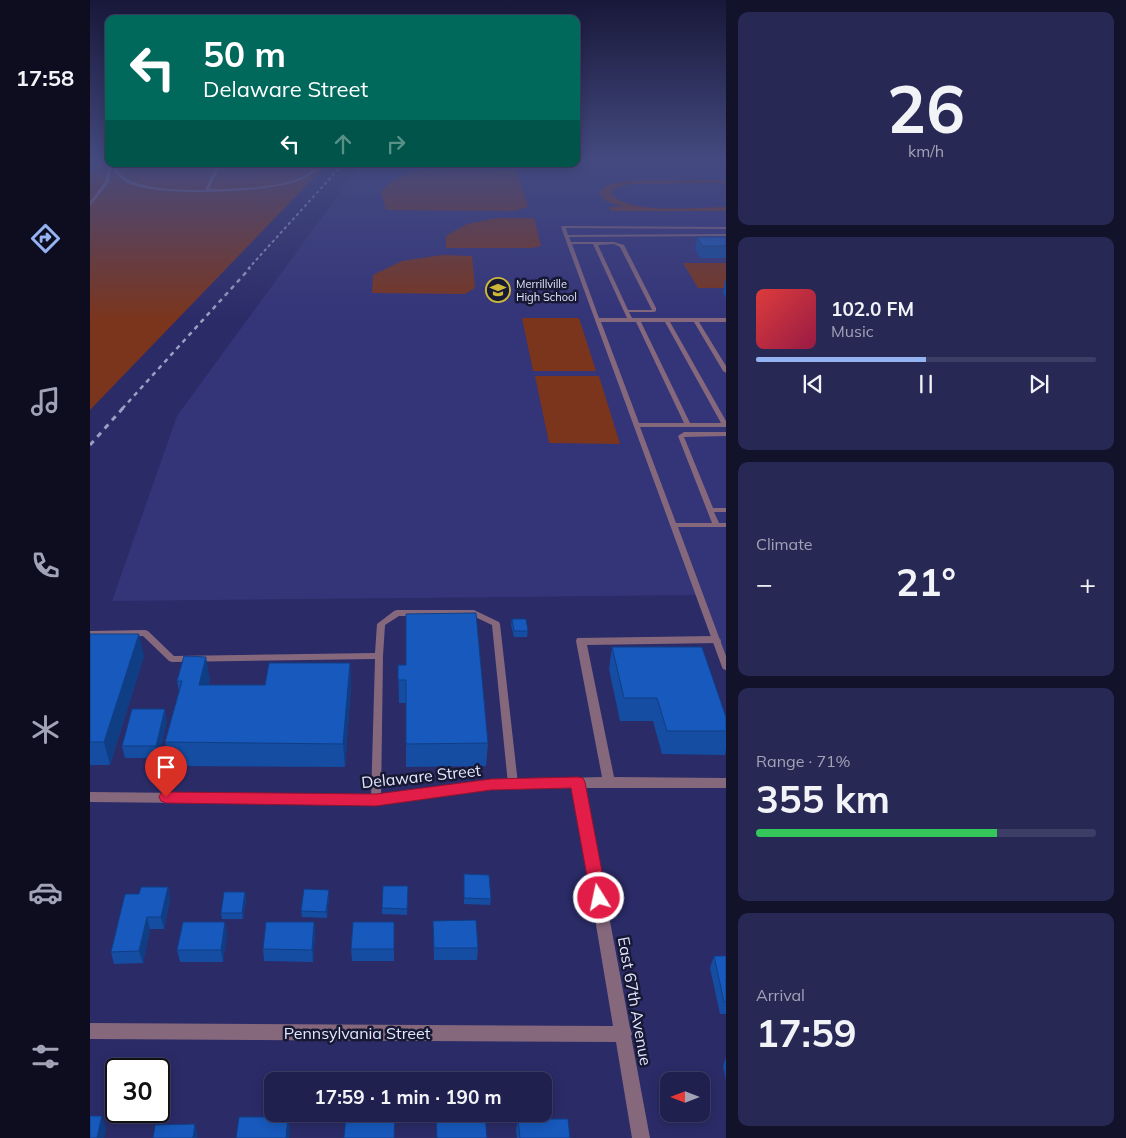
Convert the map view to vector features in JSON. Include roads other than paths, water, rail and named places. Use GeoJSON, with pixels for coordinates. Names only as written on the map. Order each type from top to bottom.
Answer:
{"type":"FeatureCollection","features":[{"type":"Feature","properties":{"kind":"street"},"geometry":{"type":"LineString","coordinates":[[609,782],[581,641],[716,640]]}},
{"type":"Feature","properties":{"kind":"street","name":"Delaware Street"},"geometry":{"type":"LineString","coordinates":[[90,796],[376,800],[491,784],[578,782],[726,783]]}},
{"type":"Feature","properties":{"kind":"street","name":"East 67th Avenue"},"geometry":{"type":"LineString","coordinates":[[578,782],[624,1034],[640,1138]]}},
{"type":"Feature","properties":{"kind":"street","name":"Pennsylvania Street"},"geometry":{"type":"LineString","coordinates":[[90,1031],[624,1034]]}},
{"type":"Feature","properties":{"kind":"lane"},"geometry":{"type":"LineString","coordinates":[[726,228],[563,228],[726,667]]}},
{"type":"Feature","properties":{"kind":"lane"},"geometry":{"type":"LineString","coordinates":[[567,236],[726,235]]}},
{"type":"Feature","properties":{"kind":"lane"},"geometry":{"type":"LineString","coordinates":[[570,243],[614,243],[622,246],[654,308],[654,310],[626,311]]}},
{"type":"Feature","properties":{"kind":"lane"},"geometry":{"type":"LineString","coordinates":[[597,243],[595,244],[630,320]]}},
{"type":"Feature","properties":{"kind":"lane"},"geometry":{"type":"LineString","coordinates":[[598,320],[726,320]]}},
{"type":"Feature","properties":{"kind":"lane"},"geometry":{"type":"LineString","coordinates":[[638,320],[688,425]]}},
{"type":"Feature","properties":{"kind":"lane"},"geometry":{"type":"LineString","coordinates":[[637,425],[725,425],[667,320]]}},
{"type":"Feature","properties":{"kind":"lane"},"geometry":{"type":"LineString","coordinates":[[696,320],[726,371]]}},
{"type":"Feature","properties":{"kind":"lane"},"geometry":{"type":"LineString","coordinates":[[675,425],[716,525]]}},
{"type":"Feature","properties":{"kind":"lane"},"geometry":{"type":"LineString","coordinates":[[681,436],[684,434],[726,434]]}},
{"type":"Feature","properties":{"kind":"lane"},"geometry":{"type":"LineString","coordinates":[[710,510],[726,510]]}},
{"type":"Feature","properties":{"kind":"lane"},"geometry":{"type":"LineString","coordinates":[[674,525],[726,525]]}},
{"type":"Feature","properties":{"kind":"lane"},"geometry":{"type":"LineString","coordinates":[[376,800],[381,624],[398,613],[474,613],[496,624],[513,784]]}},
{"type":"Feature","properties":{"kind":"lane"},"geometry":{"type":"LineString","coordinates":[[90,634],[145,633],[172,660],[379,656]]}},
{"type":"Feature","properties":{"kind":"railway"},"geometry":{"type":"LineString","coordinates":[[248,269],[299,213]]}},
{"type":"Feature","properties":{"kind":"railway"},"geometry":{"type":"LineString","coordinates":[[122,409],[250,268]]}},
{"type":"Feature","properties":{"kind":"railway"},"geometry":{"type":"LineString","coordinates":[[90,445],[123,408]]}},
{"type":"Feature","properties":{"kind":"place","name":"Merrillville High School"},"geometry":{"type":"Point","coordinates":[498,290]}}]}
